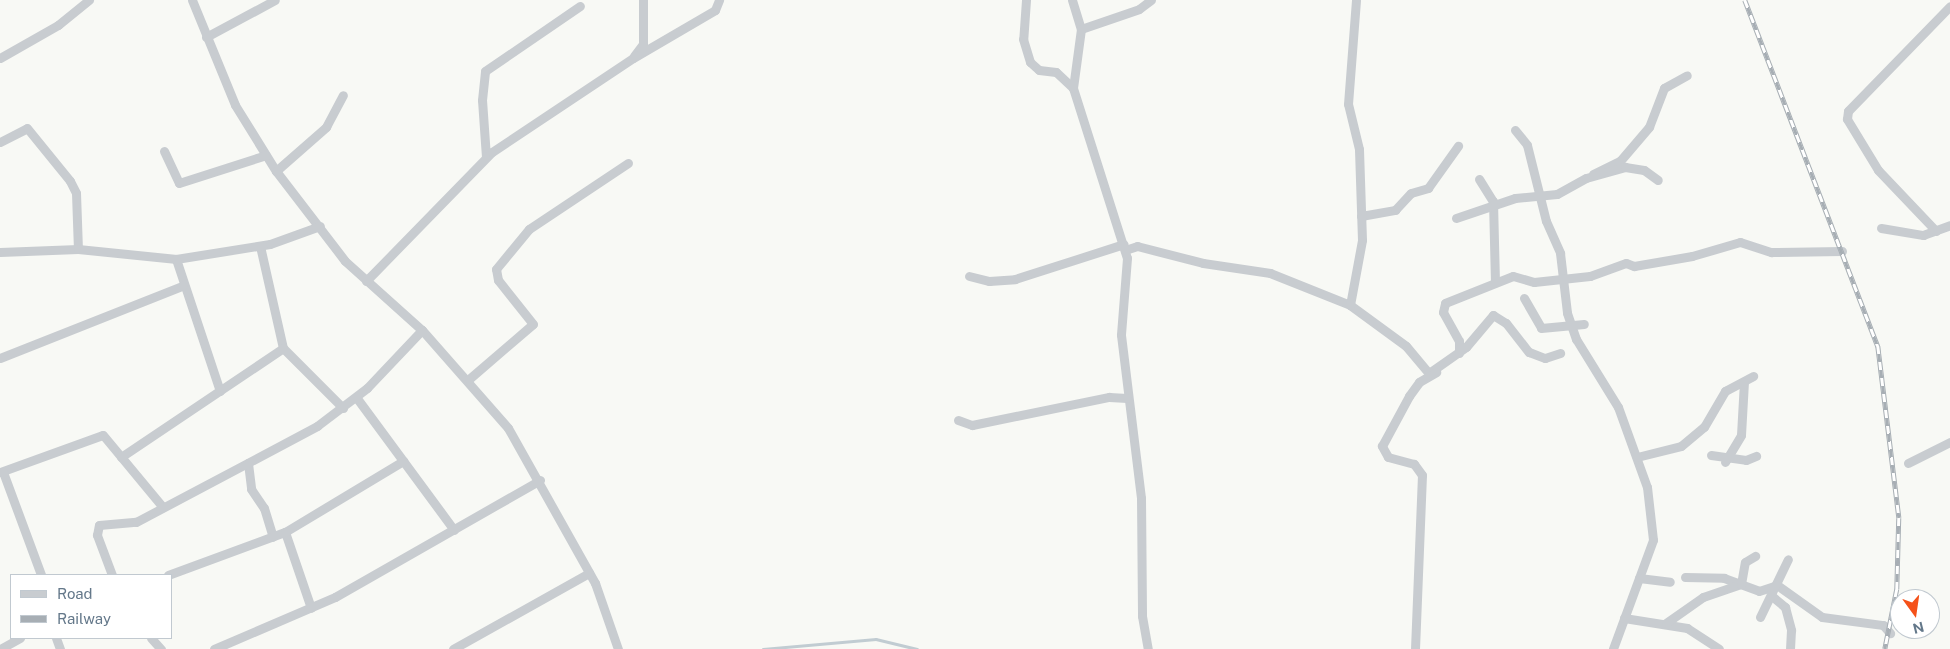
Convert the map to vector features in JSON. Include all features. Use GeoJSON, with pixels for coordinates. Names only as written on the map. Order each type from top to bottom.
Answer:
{"type":"FeatureCollection","features":[{"type":"Feature","properties":{"kind":"street"},"geometry":{"type":"LineString","coordinates":[[0,58],[58,25],[89,0]]}},
{"type":"Feature","properties":{"kind":"street"},"geometry":{"type":"LineString","coordinates":[[192,0],[236,105],[276,171],[366,281],[422,330],[469,380],[500,417],[540,480],[589,572],[618,649]]}},
{"type":"Feature","properties":{"kind":"street"},"geometry":{"type":"LineString","coordinates":[[206,37],[275,0]]}},
{"type":"Feature","properties":{"kind":"street"},"geometry":{"type":"LineString","coordinates":[[633,58],[643,44],[643,0]]}},
{"type":"Feature","properties":{"kind":"street"},"geometry":{"type":"LineString","coordinates":[[1026,0],[1023,39],[1030,62],[1039,70],[1056,72],[1072,88]]}},
{"type":"Feature","properties":{"kind":"street"},"geometry":{"type":"LineString","coordinates":[[1072,0],[1080,29],[1072,88],[1125,247],[1120,327],[1127,398],[1141,498],[1142,616],[1148,649]]}},
{"type":"Feature","properties":{"kind":"street"},"geometry":{"type":"LineString","coordinates":[[1080,29],[1140,9],[1150,0]]}},
{"type":"Feature","properties":{"kind":"street"},"geometry":{"type":"LineString","coordinates":[[1350,305],[1362,240],[1359,149],[1348,104],[1356,0]]}},
{"type":"Feature","properties":{"kind":"street"},"geometry":{"type":"LineString","coordinates":[[366,281],[486,157],[633,58],[721,2]]}},
{"type":"Feature","properties":{"kind":"street"},"geometry":{"type":"LineString","coordinates":[[486,157],[482,100],[485,71],[580,6]]}},
{"type":"Feature","properties":{"kind":"street"},"geometry":{"type":"LineString","coordinates":[[1936,231],[1878,170],[1847,119],[1848,111],[1950,6]]}},
{"type":"Feature","properties":{"kind":"street"},"geometry":{"type":"LineString","coordinates":[[1456,218],[1530,195],[1541,198],[1620,161],[1649,127],[1659,95],[1670,83],[1687,75]]}},
{"type":"Feature","properties":{"kind":"street"},"geometry":{"type":"LineString","coordinates":[[276,171],[326,127],[344,96]]}},
{"type":"Feature","properties":{"kind":"street"},"geometry":{"type":"LineString","coordinates":[[0,142],[27,128],[70,181],[76,193],[78,249]]}},
{"type":"Feature","properties":{"kind":"street"},"geometry":{"type":"LineString","coordinates":[[1515,130],[1527,145],[1564,279],[1571,323],[1592,370],[1618,408],[1637,457],[1655,533],[1613,649]]}},
{"type":"Feature","properties":{"kind":"street"},"geometry":{"type":"LineString","coordinates":[[1361,216],[1395,210],[1411,194],[1428,188],[1458,146]]}},
{"type":"Feature","properties":{"kind":"street"},"geometry":{"type":"LineString","coordinates":[[164,151],[179,183],[266,155]]}},
{"type":"Feature","properties":{"kind":"street"},"geometry":{"type":"LineString","coordinates":[[469,380],[533,324],[498,280],[496,269],[529,229],[628,163]]}},
{"type":"Feature","properties":{"kind":"street"},"geometry":{"type":"LineString","coordinates":[[1586,178],[1635,167],[1658,180]]}},
{"type":"Feature","properties":{"kind":"street"},"geometry":{"type":"LineString","coordinates":[[1480,179],[1493,206],[1495,281]]}},
{"type":"Feature","properties":{"kind":"street"},"geometry":{"type":"LineString","coordinates":[[1881,228],[1923,235],[1950,225]]}},
{"type":"Feature","properties":{"kind":"street"},"geometry":{"type":"LineString","coordinates":[[0,252],[78,249],[176,259],[260,246],[320,226]]}},
{"type":"Feature","properties":{"kind":"street"},"geometry":{"type":"LineString","coordinates":[[1458,354],[1459,341],[1443,312],[1446,303],[1495,281],[1513,276],[1534,282],[1598,274],[1626,263],[1634,266],[1692,256],[1740,242],[1772,252],[1842,251]]}},
{"type":"Feature","properties":{"kind":"street"},"geometry":{"type":"LineString","coordinates":[[260,246],[283,348],[343,408]]}},
{"type":"Feature","properties":{"kind":"street"},"geometry":{"type":"LineString","coordinates":[[969,276],[989,281],[1015,280],[1125,247],[1137,246],[1203,263],[1270,273],[1350,305],[1406,346],[1429,373],[1436,372]]}},
{"type":"Feature","properties":{"kind":"street"},"geometry":{"type":"LineString","coordinates":[[176,259],[182,286],[220,391]]}},
{"type":"Feature","properties":{"kind":"street"},"geometry":{"type":"LineString","coordinates":[[0,358],[182,286]]}},
{"type":"Feature","properties":{"kind":"street"},"geometry":{"type":"LineString","coordinates":[[1524,298],[1541,328],[1571,323],[1584,324]]}},
{"type":"Feature","properties":{"kind":"street"},"geometry":{"type":"LineString","coordinates":[[1414,649],[1422,475],[1414,464],[1388,458],[1382,446],[1419,382],[1436,372],[1458,354],[1493,315],[1506,324],[1529,352],[1545,358],[1560,353]]}},
{"type":"Feature","properties":{"kind":"street"},"geometry":{"type":"LineString","coordinates":[[112,574],[96,528],[136,522],[162,506],[248,463],[343,408],[422,330]]}},
{"type":"Feature","properties":{"kind":"street"},"geometry":{"type":"LineString","coordinates":[[121,457],[283,348]]}},
{"type":"Feature","properties":{"kind":"street"},"geometry":{"type":"LineString","coordinates":[[1637,457],[1681,446],[1707,422],[1725,391],[1753,376]]}},
{"type":"Feature","properties":{"kind":"street"},"geometry":{"type":"LineString","coordinates":[[1727,460],[1741,435],[1744,382]]}},
{"type":"Feature","properties":{"kind":"street"},"geometry":{"type":"LineString","coordinates":[[356,397],[454,530]]}},
{"type":"Feature","properties":{"kind":"street"},"geometry":{"type":"LineString","coordinates":[[958,420],[972,425],[1109,397],[1127,398]]}},
{"type":"Feature","properties":{"kind":"street"},"geometry":{"type":"LineString","coordinates":[[41,574],[1,472],[100,434],[162,506]]}},
{"type":"Feature","properties":{"kind":"street"},"geometry":{"type":"LineString","coordinates":[[1908,462],[1950,442]]}},
{"type":"Feature","properties":{"kind":"street"},"geometry":{"type":"LineString","coordinates":[[1711,455],[1727,460],[1746,460],[1756,456]]}},
{"type":"Feature","properties":{"kind":"street"},"geometry":{"type":"LineString","coordinates":[[171,574],[285,532],[404,461]]}},
{"type":"Feature","properties":{"kind":"street"},"geometry":{"type":"LineString","coordinates":[[248,463],[251,489],[264,508],[273,537]]}},
{"type":"Feature","properties":{"kind":"street"},"geometry":{"type":"LineString","coordinates":[[218,648],[311,608],[454,530],[540,480]]}},
{"type":"Feature","properties":{"kind":"street"},"geometry":{"type":"LineString","coordinates":[[285,532],[311,608]]}},
{"type":"Feature","properties":{"kind":"street"},"geometry":{"type":"LineString","coordinates":[[1742,584],[1746,562],[1755,556]]}},
{"type":"Feature","properties":{"kind":"street"},"geometry":{"type":"LineString","coordinates":[[1760,617],[1773,597],[1788,559]]}},
{"type":"Feature","properties":{"kind":"street"},"geometry":{"type":"LineString","coordinates":[[453,649],[589,572]]}},
{"type":"Feature","properties":{"kind":"street"},"geometry":{"type":"LineString","coordinates":[[1685,577],[1714,577],[1742,584],[1759,591],[1777,586],[1822,616],[1883,625],[1890,632]]}},
{"type":"Feature","properties":{"kind":"street"},"geometry":{"type":"LineString","coordinates":[[1639,578],[1670,582]]}},
{"type":"Feature","properties":{"kind":"street"},"geometry":{"type":"LineString","coordinates":[[1666,623],[1703,597],[1742,584]]}},
{"type":"Feature","properties":{"kind":"street"},"geometry":{"type":"LineString","coordinates":[[1773,597],[1785,607],[1792,630],[1790,649]]}},
{"type":"Feature","properties":{"kind":"street"},"geometry":{"type":"LineString","coordinates":[[1624,618],[1666,623],[1694,631],[1718,649]]}},
{"type":"Feature","properties":{"kind":"street"},"geometry":{"type":"LineString","coordinates":[[0,649],[18,639]]}},
{"type":"Feature","properties":{"kind":"street"},"geometry":{"type":"LineString","coordinates":[[152,639],[162,649]]}},
{"type":"Feature","properties":{"kind":"waterway"},"geometry":{"type":"LineString","coordinates":[[763,649],[876,639],[917,649]]}},
{"type":"Feature","properties":{"kind":"railway"},"geometry":{"type":"LineString","coordinates":[[1745,0],[1878,346],[1899,518],[1897,589],[1885,649]]}}]}
